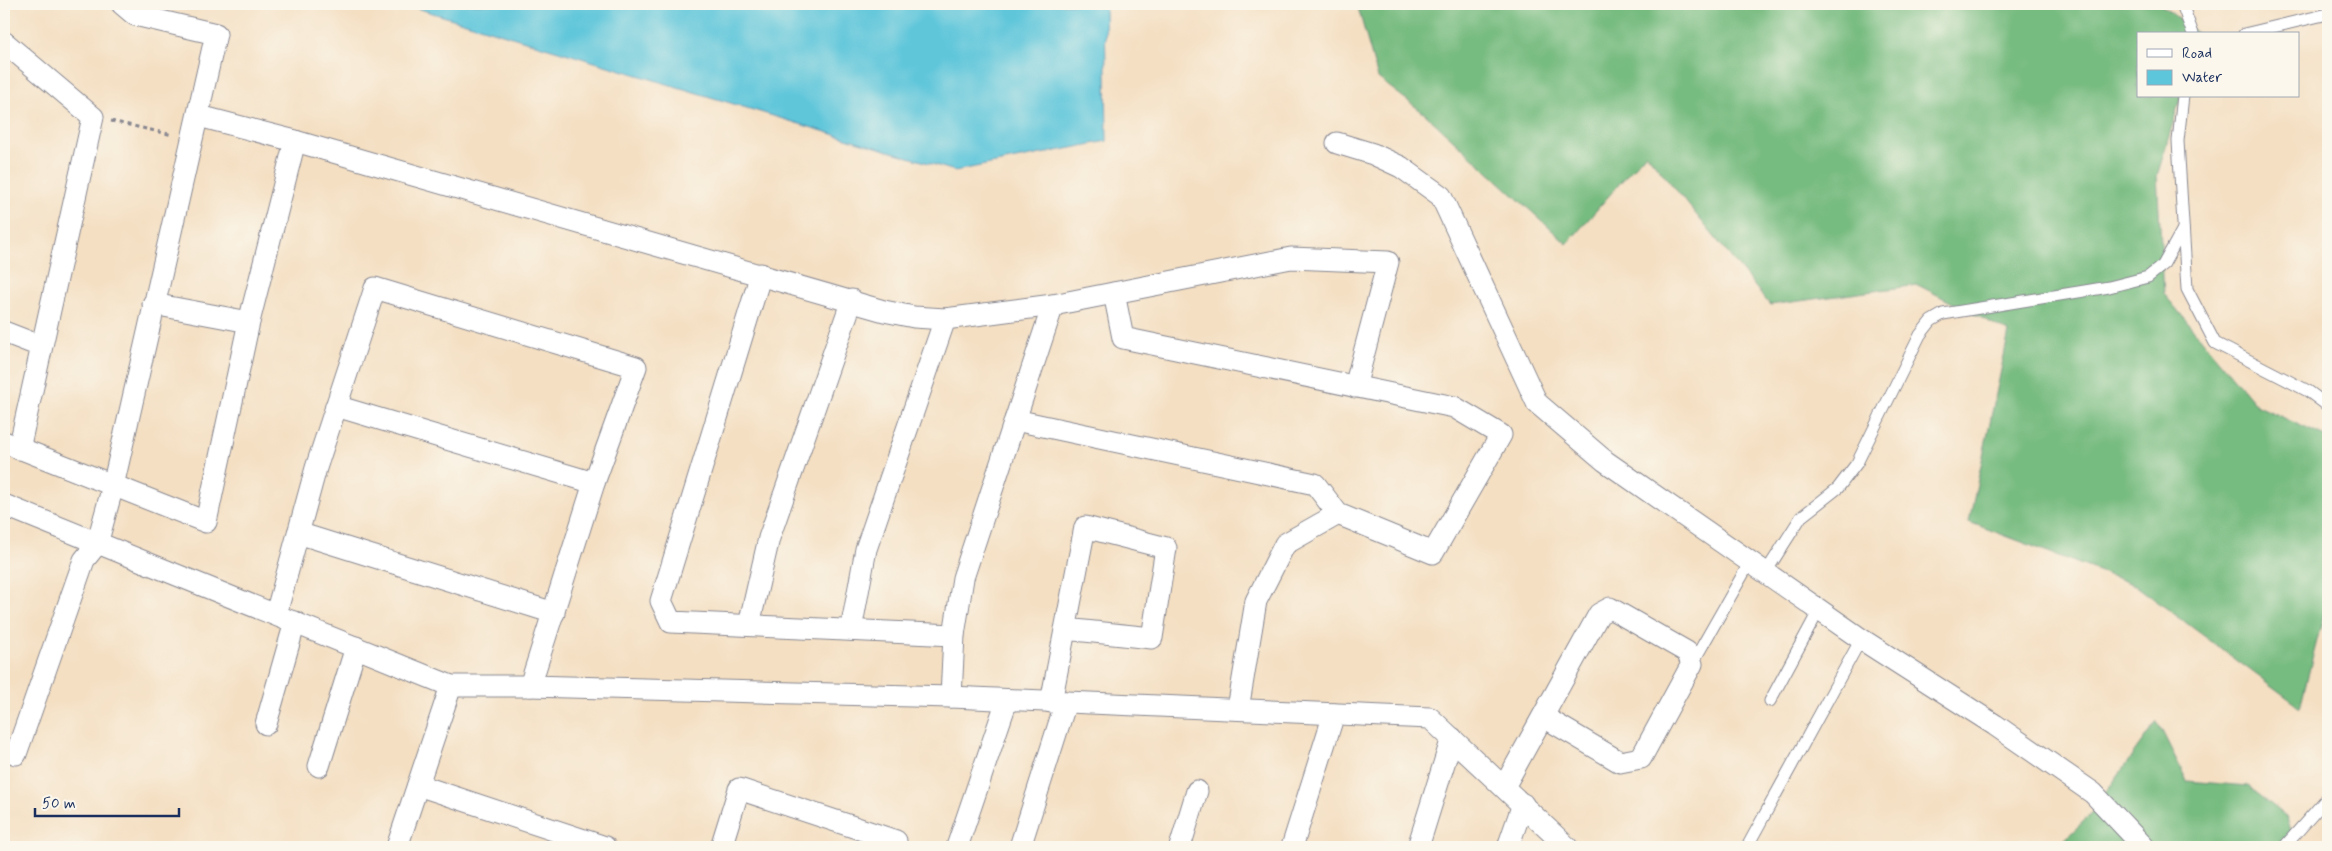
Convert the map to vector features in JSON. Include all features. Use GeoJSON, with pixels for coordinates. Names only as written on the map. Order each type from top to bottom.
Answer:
{"type":"FeatureCollection","features":[{"type":"Feature","properties":{"kind":"street"},"geometry":{"type":"LineString","coordinates":[[16,754],[84,560],[97,544],[113,486],[153,304],[199,116],[216,34],[135,15],[122,4]]}},
{"type":"Feature","properties":{"kind":"street"},"geometry":{"type":"LineString","coordinates":[[4,42],[93,117],[40,346],[11,445],[206,522],[249,322],[295,141]]}},
{"type":"Feature","properties":{"kind":"street"},"geometry":{"type":"LineString","coordinates":[[199,116],[295,141],[852,300],[884,311],[914,318],[945,320],[1053,305],[1291,258],[1388,262],[1355,387]]}},
{"type":"Feature","properties":{"kind":"street"},"geometry":{"type":"LineString","coordinates":[[1337,143],[1373,154],[1401,167],[1440,196],[1536,403],[1605,461],[1861,639],[2009,735],[2093,793],[2144,847]]}},
{"type":"Feature","properties":{"kind":"street"},"geometry":{"type":"LineString","coordinates":[[761,274],[661,601],[671,622],[954,635]]}},
{"type":"Feature","properties":{"kind":"street"},"geometry":{"type":"LineString","coordinates":[[266,724],[286,618],[298,533],[316,468],[375,288],[636,367],[594,483],[530,686]]}},
{"type":"Feature","properties":{"kind":"street"},"geometry":{"type":"LineString","coordinates":[[1015,420],[1315,484],[1338,514],[1433,553],[1501,435],[1454,407],[1123,338],[1114,293]]}},
{"type":"Feature","properties":{"kind":"street"},"geometry":{"type":"LineString","coordinates":[[749,625],[769,538],[852,300]]}},
{"type":"Feature","properties":{"kind":"street"},"geometry":{"type":"LineString","coordinates":[[153,304],[249,322]]}},
{"type":"Feature","properties":{"kind":"street"},"geometry":{"type":"LineString","coordinates":[[951,698],[954,635],[963,578],[1053,305]]}},
{"type":"Feature","properties":{"kind":"street"},"geometry":{"type":"LineString","coordinates":[[851,630],[866,549],[945,320]]}},
{"type":"Feature","properties":{"kind":"street"},"geometry":{"type":"LineString","coordinates":[[4,332],[40,346]]}},
{"type":"Feature","properties":{"kind":"street"},"geometry":{"type":"LineString","coordinates":[[336,406],[594,483]]}},
{"type":"Feature","properties":{"kind":"street"},"geometry":{"type":"LineString","coordinates":[[4,505],[451,686],[530,686],[951,698],[1430,718],[1523,804],[1566,847]]}},
{"type":"Feature","properties":{"kind":"street"},"geometry":{"type":"LineString","coordinates":[[1238,710],[1256,601],[1285,544],[1338,514]]}},
{"type":"Feature","properties":{"kind":"street"},"geometry":{"type":"LineString","coordinates":[[1020,847],[1058,702],[1065,629],[1085,527],[1166,548],[1152,638],[1065,629]]}},
{"type":"Feature","properties":{"kind":"street"},"geometry":{"type":"LineString","coordinates":[[298,533],[554,613]]}},
{"type":"Feature","properties":{"kind":"street"},"geometry":{"type":"LineString","coordinates":[[1504,787],[1599,614],[1610,608],[1687,652],[1692,664],[1641,758],[1620,762],[1544,717]]}},
{"type":"Feature","properties":{"kind":"street"},"geometry":{"type":"LineString","coordinates":[[319,766],[356,647]]}},
{"type":"Feature","properties":{"kind":"street"},"geometry":{"type":"LineString","coordinates":[[397,847],[451,686]]}},
{"type":"Feature","properties":{"kind":"street"},"geometry":{"type":"LineString","coordinates":[[957,847],[1006,700]]}},
{"type":"Feature","properties":{"kind":"street"},"geometry":{"type":"LineString","coordinates":[[1292,847],[1334,714]]}},
{"type":"Feature","properties":{"kind":"street"},"geometry":{"type":"LineString","coordinates":[[1418,847],[1452,738]]}},
{"type":"Feature","properties":{"kind":"street"},"geometry":{"type":"LineString","coordinates":[[418,785],[605,847]]}},
{"type":"Feature","properties":{"kind":"street"},"geometry":{"type":"LineString","coordinates":[[721,847],[739,789],[896,842],[895,847]]}},
{"type":"Feature","properties":{"kind":"street"},"geometry":{"type":"LineString","coordinates":[[1180,847],[1197,791]]}},
{"type":"Feature","properties":{"kind":"street"},"geometry":{"type":"LineString","coordinates":[[1508,847],[1523,804]]}},
{"type":"Feature","properties":{"kind":"lane"},"geometry":{"type":"LineString","coordinates":[[2182,4],[2192,32]]}},
{"type":"Feature","properties":{"kind":"lane"},"geometry":{"type":"LineString","coordinates":[[2252,32],[2328,14]]}},
{"type":"Feature","properties":{"kind":"lane"},"geometry":{"type":"LineString","coordinates":[[2183,98],[2178,141],[2187,289],[2215,343],[2308,391],[2328,406]]}},
{"type":"Feature","properties":{"kind":"lane"},"geometry":{"type":"LineString","coordinates":[[1692,664],[1758,567],[1801,517],[1838,488],[1857,463],[1920,335],[1931,321],[1942,314],[2109,287],[2148,277],[2163,265],[2183,229]]}},
{"type":"Feature","properties":{"kind":"lane"},"geometry":{"type":"LineString","coordinates":[[1770,701],[1819,610]]}},
{"type":"Feature","properties":{"kind":"lane"},"geometry":{"type":"LineString","coordinates":[[1747,847],[1861,639]]}},
{"type":"Feature","properties":{"kind":"lane"},"geometry":{"type":"LineString","coordinates":[[2284,847],[2328,797]]}},
{"type":"Feature","properties":{"kind":"path"},"geometry":{"type":"LineString","coordinates":[[93,117],[192,139]]}},
{"type":"Feature","properties":{"kind":"green space"},"geometry":{"type":"Polygon","coordinates":[[[1357,4],[2160,4],[2195,32],[2137,32],[2137,98],[2180,98],[2157,176],[2164,294],[2256,405],[2325,437],[2326,605],[2300,707],[2135,585],[1969,522],[2009,332],[1918,285],[1770,305],[1646,153],[1567,244],[1425,114],[1378,78],[1357,4]]]}},
{"type":"Feature","properties":{"kind":"green space"},"geometry":{"type":"Polygon","coordinates":[[[2157,721],[2187,781],[2248,786],[2287,817],[2296,847],[2057,847],[2089,816],[2157,721]]]}},
{"type":"Feature","properties":{"kind":"water"},"geometry":{"type":"Polygon","coordinates":[[[403,4],[1105,4],[1107,141],[955,171],[403,4]]]}}]}
